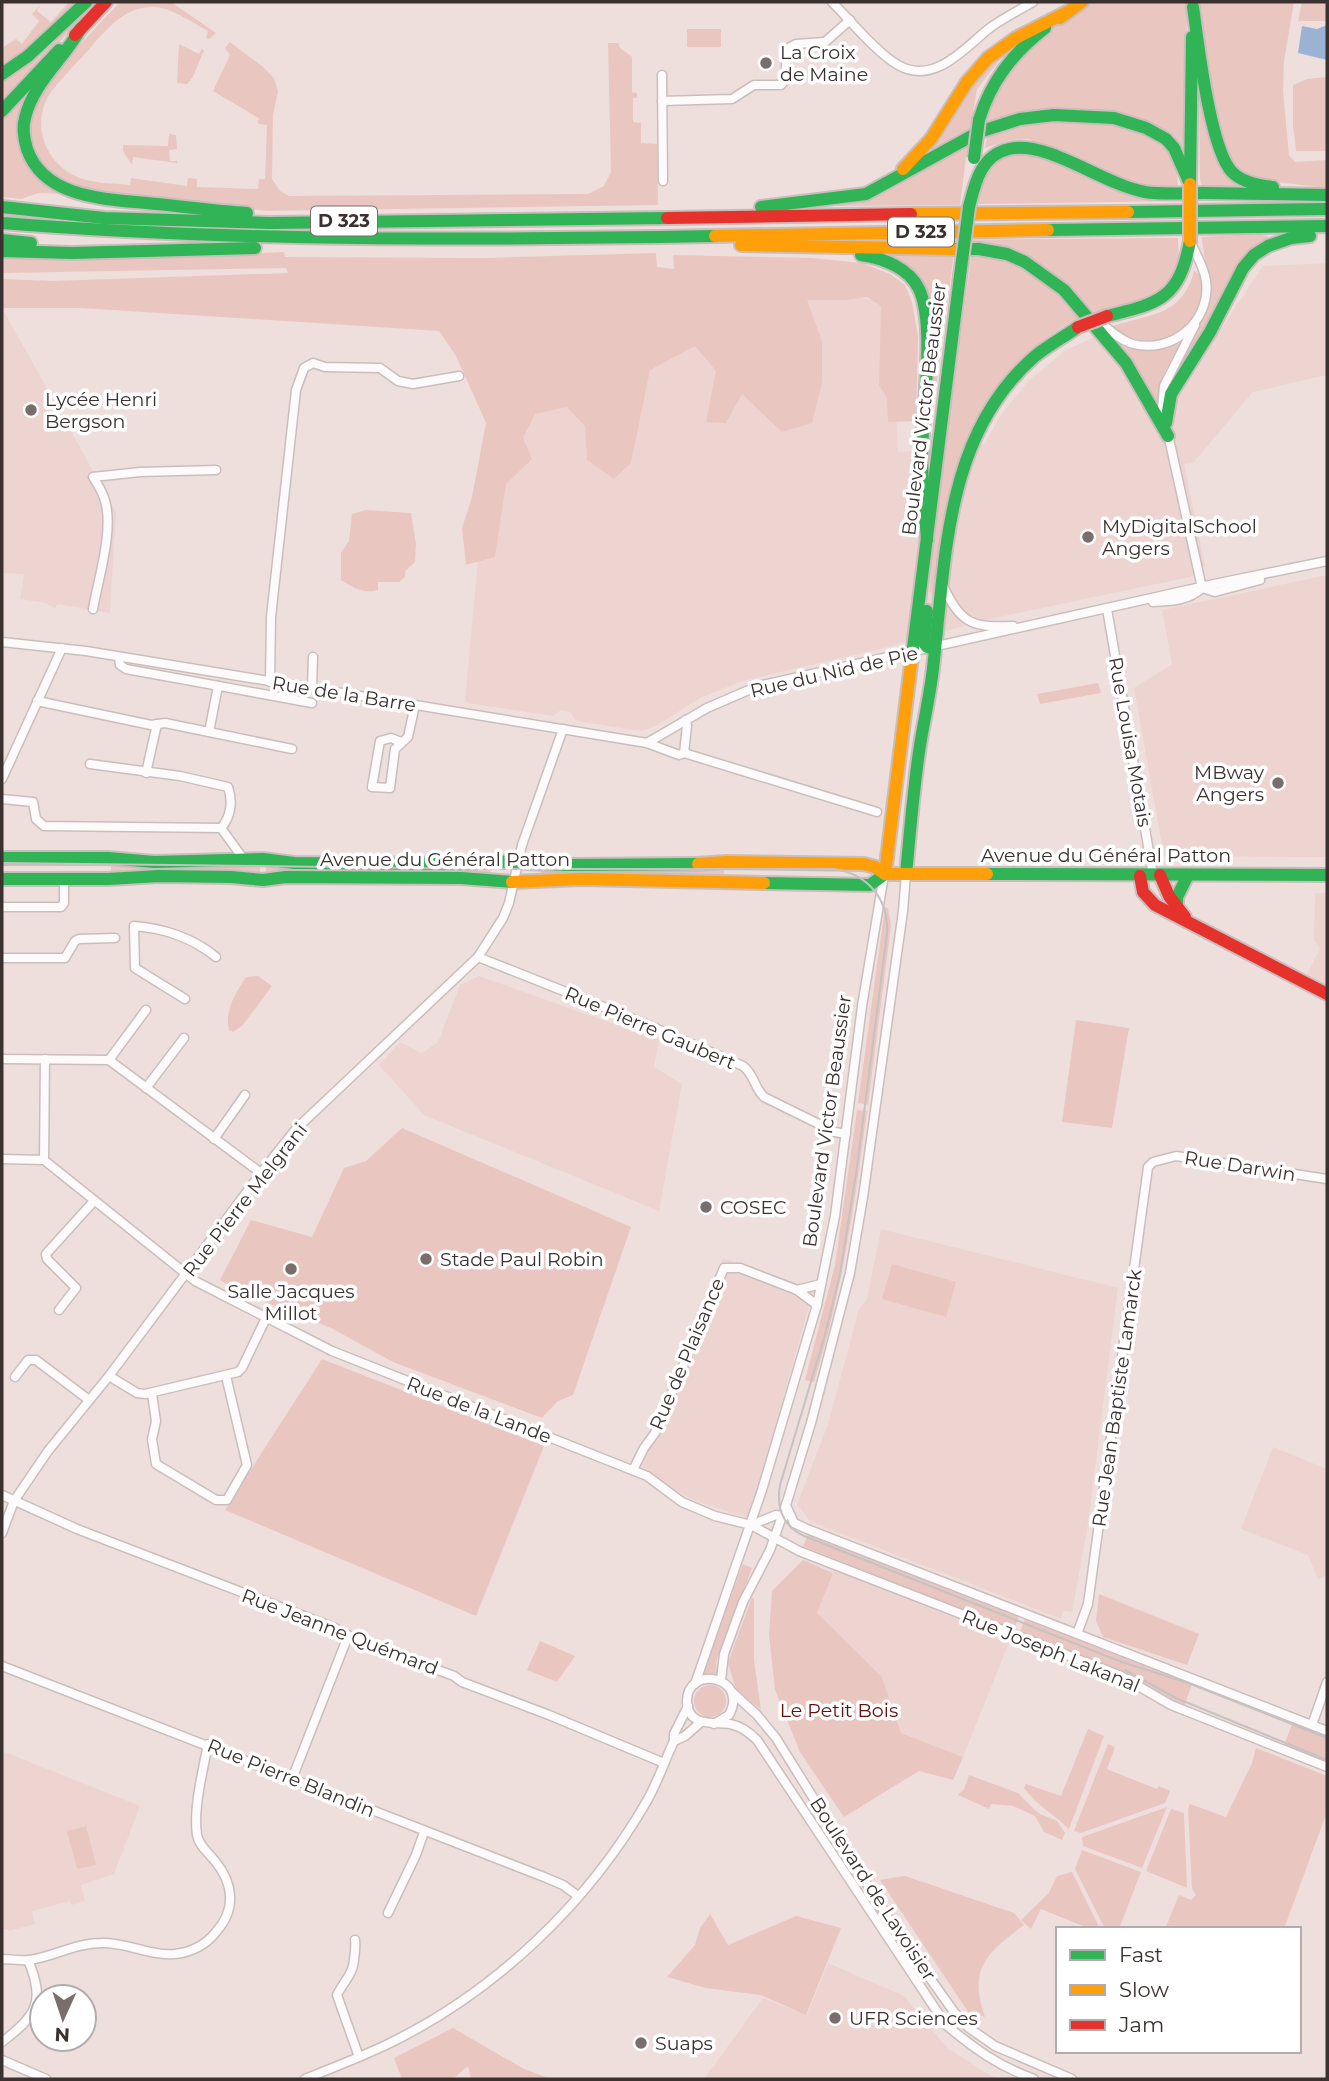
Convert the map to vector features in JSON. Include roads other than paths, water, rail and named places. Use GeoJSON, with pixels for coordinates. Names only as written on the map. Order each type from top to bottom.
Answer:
{"type":"FeatureCollection","features":[{"type":"Feature","properties":{"kind":"main road"},"geometry":{"type":"LineString","coordinates":[[2,74],[37,48],[86,2]]}},
{"type":"Feature","properties":{"kind":"main road"},"geometry":{"type":"LineString","coordinates":[[2,111],[106,2]]}},
{"type":"Feature","properties":{"kind":"main road"},"geometry":{"type":"LineString","coordinates":[[971,188],[979,120],[991,86],[1001,69],[1028,40],[1082,2]]}},
{"type":"Feature","properties":{"kind":"main road"},"geometry":{"type":"LineString","coordinates":[[1190,241],[1192,5]]}},
{"type":"Feature","properties":{"kind":"main road"},"geometry":{"type":"LineString","coordinates":[[1192,5],[1205,97],[1229,169],[1254,184],[1327,195]]}},
{"type":"Feature","properties":{"kind":"main road"},"geometry":{"type":"LineString","coordinates":[[882,187],[922,150],[968,80],[987,58],[1026,31],[1067,12]]}},
{"type":"Feature","properties":{"kind":"main road"},"geometry":{"type":"LineString","coordinates":[[81,28],[73,46],[45,77],[30,100],[24,121],[24,139],[30,154],[37,168],[49,181],[68,189],[105,198],[236,212],[317,215],[365,221]]}},
{"type":"Feature","properties":{"kind":"main road"},"geometry":{"type":"LineString","coordinates":[[687,217],[699,211],[757,208],[866,194],[979,132],[1020,119],[1054,114],[1114,118],[1146,128],[1166,139],[1174,148],[1190,184]]}},
{"type":"Feature","properties":{"kind":"main road"},"geometry":{"type":"LineString","coordinates":[[971,188],[980,168],[988,160],[1009,147],[1023,146],[1037,148],[1116,184],[1146,192],[1327,195]]}},
{"type":"Feature","properties":{"kind":"main road","name":"Boulevard Victor Beaussier"},"geometry":{"type":"LineString","coordinates":[[885,874],[971,188]]}},
{"type":"Feature","properties":{"kind":"main road","name":"D 323"},"geometry":{"type":"LineString","coordinates":[[2,207],[104,218],[269,223],[1327,209]]}},
{"type":"Feature","properties":{"kind":"main road","name":"D 323"},"geometry":{"type":"LineString","coordinates":[[2,223],[102,232],[300,239],[515,240],[1327,226]]}},
{"type":"Feature","properties":{"kind":"main road"},"geometry":{"type":"LineString","coordinates":[[1167,429],[1171,394],[1210,332],[1243,268],[1254,255],[1268,246],[1291,237],[1327,234]]}},
{"type":"Feature","properties":{"kind":"main road"},"geometry":{"type":"LineString","coordinates":[[2,251],[72,253],[275,248],[300,239]]}},
{"type":"Feature","properties":{"kind":"main road"},"geometry":{"type":"LineString","coordinates":[[2,240],[112,252]]}},
{"type":"Feature","properties":{"kind":"main road"},"geometry":{"type":"LineString","coordinates":[[515,240],[539,244],[687,243],[807,248],[979,249],[1007,254],[1025,262],[1064,290],[1126,363],[1167,429]]}},
{"type":"Feature","properties":{"kind":"main road","name":"Boulevard Victor Beaussier"},"geometry":{"type":"LineString","coordinates":[[906,874],[910,850],[912,795],[935,648],[948,519],[957,481],[978,430],[1009,382],[1049,344],[1077,327],[1107,316],[1149,306],[1169,295],[1182,275],[1190,241]]}},
{"type":"Feature","properties":{"kind":"main road"},"geometry":{"type":"LineString","coordinates":[[807,248],[872,256],[906,273],[919,289],[925,311],[922,456],[927,544]]}},
{"type":"Feature","properties":{"kind":"main road","name":"Boulevard Victor Beaussier"},"geometry":{"type":"LineString","coordinates":[[927,544],[929,571],[924,643],[927,647],[935,648]]}},
{"type":"Feature","properties":{"kind":"main road","name":"Avenue du Général Patton"},"geometry":{"type":"LineString","coordinates":[[2,858],[108,858],[155,862],[519,862],[568,865],[690,865],[726,862],[864,864],[885,874],[1327,875]]}},
{"type":"Feature","properties":{"kind":"main road","name":"Avenue du Général Patton"},"geometry":{"type":"LineString","coordinates":[[2,878],[447,878],[514,882],[582,879],[870,885],[885,874]]}},
{"type":"Feature","properties":{"kind":"main road"},"geometry":{"type":"LineString","coordinates":[[1157,875],[1177,909],[1190,922]]}},
{"type":"Feature","properties":{"kind":"main road"},"geometry":{"type":"LineString","coordinates":[[1177,909],[1177,897],[1188,875]]}},
{"type":"Feature","properties":{"kind":"main road"},"geometry":{"type":"LineString","coordinates":[[1140,876],[1143,892],[1155,905],[1327,994]]}},
{"type":"Feature","properties":{"kind":"main road"},"geometry":{"type":"LineString","coordinates":[[1155,905],[1164,903],[1169,896]]}},
{"type":"Feature","properties":{"kind":"street"},"geometry":{"type":"LineString","coordinates":[[832,2],[894,62],[909,69],[925,71],[947,63],[993,26],[1033,2]]}},
{"type":"Feature","properties":{"kind":"street"},"geometry":{"type":"LineString","coordinates":[[662,101],[732,99],[749,87],[781,85],[786,79],[786,52],[790,47],[796,44],[825,42],[850,20]]}},
{"type":"Feature","properties":{"kind":"street"},"geometry":{"type":"LineString","coordinates":[[662,75],[663,181]]}},
{"type":"Feature","properties":{"kind":"street"},"geometry":{"type":"LineString","coordinates":[[1190,241],[1206,280],[1206,299],[1164,386],[1162,411],[1202,588]]}},
{"type":"Feature","properties":{"kind":"street"},"geometry":{"type":"LineString","coordinates":[[1064,290],[1107,328],[1132,344],[1152,345],[1170,341],[1195,326]]}},
{"type":"Feature","properties":{"kind":"street"},"geometry":{"type":"LineString","coordinates":[[270,682],[271,617],[296,390],[304,368],[313,363],[326,367],[380,368],[398,381],[413,384],[459,376]]}},
{"type":"Feature","properties":{"kind":"street"},"geometry":{"type":"LineString","coordinates":[[93,609],[107,516],[106,504],[93,477],[140,472],[216,470]]}},
{"type":"Feature","properties":{"kind":"street","name":"Rue du Nid de Pie"},"geometry":{"type":"LineString","coordinates":[[647,743],[686,720],[758,686],[1202,588],[1215,592],[1226,590],[1327,563]]}},
{"type":"Feature","properties":{"kind":"street","name":"Rue du Nid de Pie"},"geometry":{"type":"LineString","coordinates":[[941,582],[958,613],[974,623],[985,627],[1030,625]]}},
{"type":"Feature","properties":{"kind":"street","name":"Rue Louisa Motais"},"geometry":{"type":"LineString","coordinates":[[1107,609],[1157,875]]}},
{"type":"Feature","properties":{"kind":"street","name":"Rue de la Barre"},"geometry":{"type":"LineString","coordinates":[[2,642],[62,648],[647,743],[679,755],[684,753],[877,812]]}},
{"type":"Feature","properties":{"kind":"street"},"geometry":{"type":"LineString","coordinates":[[2,779],[62,648]]}},
{"type":"Feature","properties":{"kind":"street"},"geometry":{"type":"LineString","coordinates":[[119,657],[120,665],[126,668],[312,703]]}},
{"type":"Feature","properties":{"kind":"street"},"geometry":{"type":"LineString","coordinates":[[312,688],[313,657]]}},
{"type":"Feature","properties":{"kind":"street"},"geometry":{"type":"LineString","coordinates":[[209,732],[218,686]]}},
{"type":"Feature","properties":{"kind":"street"},"geometry":{"type":"LineString","coordinates":[[37,701],[292,749]]}},
{"type":"Feature","properties":{"kind":"street"},"geometry":{"type":"LineString","coordinates":[[401,742],[391,738],[380,741],[372,787],[390,788],[395,749],[408,737],[415,705]]}},
{"type":"Feature","properties":{"kind":"street"},"geometry":{"type":"LineString","coordinates":[[684,753],[686,720]]}},
{"type":"Feature","properties":{"kind":"street"},"geometry":{"type":"LineString","coordinates":[[146,773],[157,724]]}},
{"type":"Feature","properties":{"kind":"street","name":"Rue Pierre Melgrani"},"geometry":{"type":"LineString","coordinates":[[3,1527],[14,1502],[48,1451],[186,1276],[261,1173],[305,1121],[478,957],[503,918],[563,729]]}},
{"type":"Feature","properties":{"kind":"street"},"geometry":{"type":"LineString","coordinates":[[2,799],[33,802],[36,820],[44,826],[221,828],[228,820],[231,796],[228,787],[180,776],[90,764]]}},
{"type":"Feature","properties":{"kind":"street"},"geometry":{"type":"LineString","coordinates":[[221,828],[245,861]]}},
{"type":"Feature","properties":{"kind":"street","name":"Boulevard Victor Beaussier"},"geometry":{"type":"LineString","coordinates":[[695,1684],[751,1525],[817,1305],[835,1216],[862,1006],[885,874]]}},
{"type":"Feature","properties":{"kind":"street","name":"Boulevard Victor Beaussier"},"geometry":{"type":"LineString","coordinates":[[721,1680],[724,1654],[743,1602],[770,1550],[786,1506],[811,1423],[850,1273],[863,1197],[906,874]]}},
{"type":"Feature","properties":{"kind":"street"},"geometry":{"type":"LineString","coordinates":[[2,907],[61,907],[64,902],[65,878]]}},
{"type":"Feature","properties":{"kind":"street"},"geometry":{"type":"LineString","coordinates":[[185,999],[135,968],[134,926],[162,929],[194,943],[216,957]]}},
{"type":"Feature","properties":{"kind":"street"},"geometry":{"type":"LineString","coordinates":[[2,958],[65,957],[79,939],[115,938]]}},
{"type":"Feature","properties":{"kind":"street","name":"Rue Pierre Gaubert"},"geometry":{"type":"LineString","coordinates":[[478,957],[743,1066],[754,1076],[759,1093],[764,1097],[845,1134]]}},
{"type":"Feature","properties":{"kind":"street"},"geometry":{"type":"LineString","coordinates":[[109,1060],[146,1010]]}},
{"type":"Feature","properties":{"kind":"street"},"geometry":{"type":"LineString","coordinates":[[146,1088],[184,1038]]}},
{"type":"Feature","properties":{"kind":"street"},"geometry":{"type":"LineString","coordinates":[[2,1059],[109,1060],[261,1173]]}},
{"type":"Feature","properties":{"kind":"street"},"geometry":{"type":"LineString","coordinates":[[2,1159],[44,1160],[44,1059]]}},
{"type":"Feature","properties":{"kind":"street"},"geometry":{"type":"LineString","coordinates":[[214,1139],[245,1095]]}},
{"type":"Feature","properties":{"kind":"street","name":"Rue Darwin"},"geometry":{"type":"LineString","coordinates":[[1153,1162],[1176,1156],[1327,1179]]}},
{"type":"Feature","properties":{"kind":"street","name":"Rue de la Lande"},"geometry":{"type":"LineString","coordinates":[[44,1160],[186,1276],[266,1318],[391,1377],[647,1476],[682,1502],[715,1516],[751,1525],[773,1539]]}},
{"type":"Feature","properties":{"kind":"street","name":"Rue Jean Baptiste Lamarck"},"geometry":{"type":"LineString","coordinates":[[1077,1634],[1088,1604],[1145,1180],[1148,1167],[1153,1162]]}},
{"type":"Feature","properties":{"kind":"street"},"geometry":{"type":"LineString","coordinates":[[59,1310],[76,1288],[47,1259],[46,1254],[94,1201]]}},
{"type":"Feature","properties":{"kind":"street","name":"Rue de Plaisance"},"geometry":{"type":"LineString","coordinates":[[633,1470],[655,1433],[724,1268],[740,1268],[797,1290],[817,1305]]}},
{"type":"Feature","properties":{"kind":"street"},"geometry":{"type":"LineString","coordinates":[[797,1290],[821,1283]]}},
{"type":"Feature","properties":{"kind":"street"},"geometry":{"type":"LineString","coordinates":[[109,1376],[136,1393],[152,1394],[226,1376],[242,1368],[266,1318]]}},
{"type":"Feature","properties":{"kind":"street"},"geometry":{"type":"LineString","coordinates":[[15,1377],[28,1360],[36,1360],[89,1400]]}},
{"type":"Feature","properties":{"kind":"street"},"geometry":{"type":"LineString","coordinates":[[152,1394],[156,1421],[152,1439],[156,1464],[216,1500],[227,1500],[247,1465],[226,1376]]}},
{"type":"Feature","properties":{"kind":"street","name":"Rue Jeanne Quémard"},"geometry":{"type":"LineString","coordinates":[[2,1495],[77,1529],[335,1628],[348,1636],[664,1763]]}},
{"type":"Feature","properties":{"kind":"street"},"geometry":{"type":"LineString","coordinates":[[786,1506],[794,1522]]}},
{"type":"Feature","properties":{"kind":"street"},"geometry":{"type":"LineString","coordinates":[[751,1525],[776,1515],[782,1516]]}},
{"type":"Feature","properties":{"kind":"street","name":"Rue Joseph Lakanal"},"geometry":{"type":"LineString","coordinates":[[782,1516],[1327,1731]]}},
{"type":"Feature","properties":{"kind":"street","name":"Rue Joseph Lakanal"},"geometry":{"type":"LineString","coordinates":[[773,1539],[1121,1676],[1171,1705],[1327,1767]]}},
{"type":"Feature","properties":{"kind":"street"},"geometry":{"type":"LineString","coordinates":[[292,1779],[348,1636]]}},
{"type":"Feature","properties":{"kind":"street","name":"Rue Pierre Blandin"},"geometry":{"type":"LineString","coordinates":[[2,1666],[544,1877],[563,1885],[578,1896]]}},
{"type":"Feature","properties":{"kind":"street"},"geometry":{"type":"LineString","coordinates":[[304,2079],[389,2044],[503,1972],[606,1864],[649,1797],[688,1706],[689,1692],[695,1684],[707,1678],[721,1680],[732,1692],[733,1704],[729,1715],[714,1724],[701,1722],[694,1717],[688,1706]]}},
{"type":"Feature","properties":{"kind":"street"},"geometry":{"type":"LineString","coordinates":[[1312,1725],[1327,1682]]}},
{"type":"Feature","properties":{"kind":"street","name":"Boulevard de Lavoisier"},"geometry":{"type":"LineString","coordinates":[[732,1692],[757,1715],[776,1738],[895,1929],[954,2012],[975,2033],[995,2046],[1072,2079]]}},
{"type":"Feature","properties":{"kind":"street"},"geometry":{"type":"LineString","coordinates":[[674,1741],[701,1722]]}},
{"type":"Feature","properties":{"kind":"street","name":"Boulevard de Lavoisier"},"geometry":{"type":"LineString","coordinates":[[714,1724],[738,1726],[748,1731],[757,1741],[946,2025],[1002,2067],[1034,2079]]}},
{"type":"Feature","properties":{"kind":"street"},"geometry":{"type":"LineString","coordinates":[[2,1959],[29,1960],[81,1944],[102,1942],[156,1954],[186,1952],[208,1942],[227,1918],[231,1905],[228,1880],[203,1848],[197,1831],[208,1744]]}},
{"type":"Feature","properties":{"kind":"street"},"geometry":{"type":"LineString","coordinates":[[388,1913],[424,1832]]}},
{"type":"Feature","properties":{"kind":"street"},"geometry":{"type":"LineString","coordinates":[[355,1940],[353,1968],[337,1995],[359,2057]]}},
{"type":"Feature","properties":{"kind":"street"},"geometry":{"type":"LineString","coordinates":[[2,2042],[33,2013],[37,1986],[29,1960]]}},
{"type":"Feature","properties":{"kind":"street"},"geometry":{"type":"LineString","coordinates":[[2,2060],[46,2079]]}},
{"type":"Feature","properties":{"kind":"water"},"geometry":{"type":"Polygon","coordinates":[[[1327,25],[1327,60],[1298,53],[1302,26],[1317,29],[1327,25]]]}},
{"type":"Feature","properties":{"kind":"tram line"},"geometry":{"type":"LineString","coordinates":[[2,863],[493,869],[834,869],[857,876],[874,890],[880,899],[887,921],[887,934],[857,1167],[840,1274],[825,1335],[780,1485],[780,1509],[786,1522],[804,1536],[1119,1661],[1188,1683],[1327,1738]]}},
{"type":"Feature","properties":{"kind":"tram line"},"geometry":{"type":"LineString","coordinates":[[1125,1670],[1176,1698],[1327,1760]]}},
{"type":"Feature","properties":{"kind":"place","name":"La Croix de Maine"},"geometry":{"type":"Point","coordinates":[766,63]}},
{"type":"Feature","properties":{"kind":"place","name":"Lycée Henri Bergson"},"geometry":{"type":"Point","coordinates":[31,410]}},
{"type":"Feature","properties":{"kind":"place","name":"MyDigitalSchool Angers"},"geometry":{"type":"Point","coordinates":[1088,537]}},
{"type":"Feature","properties":{"kind":"place","name":"MBway Angers"},"geometry":{"type":"Point","coordinates":[1278,783]}},
{"type":"Feature","properties":{"kind":"place","name":"COSEC"},"geometry":{"type":"Point","coordinates":[706,1207]}},
{"type":"Feature","properties":{"kind":"place","name":"Stade Paul Robin"},"geometry":{"type":"Point","coordinates":[426,1259]}},
{"type":"Feature","properties":{"kind":"place","name":"Salle Jacques Millot"},"geometry":{"type":"Point","coordinates":[291,1269]}},
{"type":"Feature","properties":{"kind":"place","name":"UFR Sciences"},"geometry":{"type":"Point","coordinates":[835,2018]}},
{"type":"Feature","properties":{"kind":"place","name":"Suaps"},"geometry":{"type":"Point","coordinates":[641,2043]}},
{"type":"Feature","properties":{"kind":"park label","name":"Le Petit Bois"},"geometry":{"type":"Point","coordinates":[839,1710]}}]}
